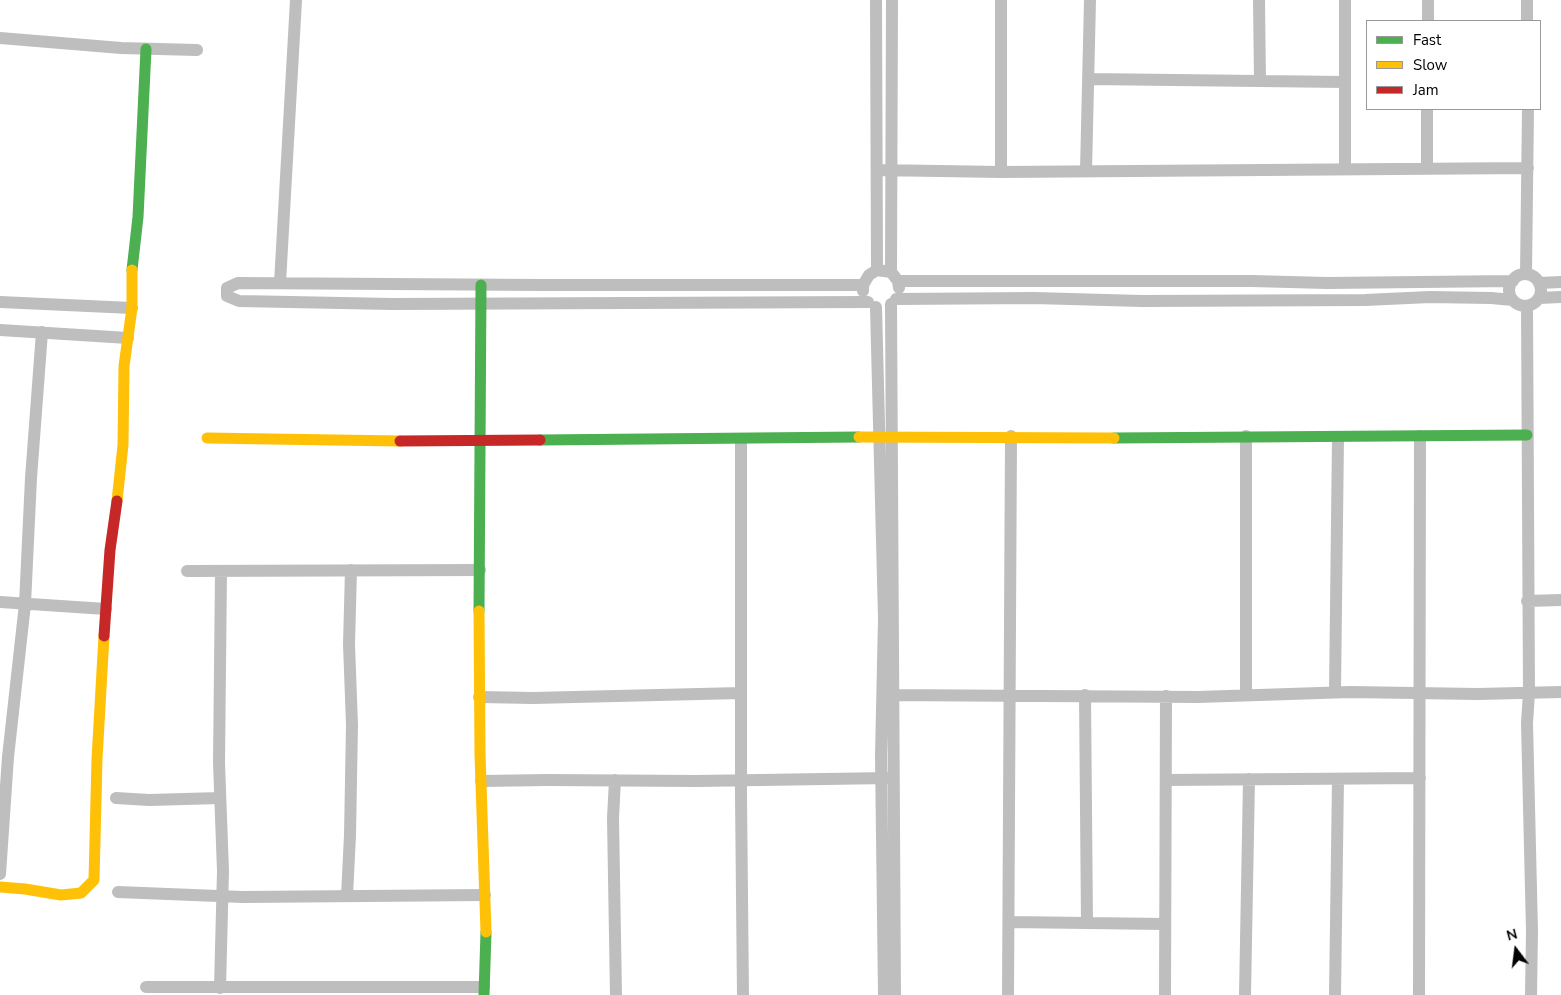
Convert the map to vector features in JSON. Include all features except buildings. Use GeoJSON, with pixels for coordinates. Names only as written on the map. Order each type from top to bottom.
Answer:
{"type":"FeatureCollection","features":[{"type":"Feature","properties":{"kind":"street"},"geometry":{"type":"LineString","coordinates":[[280,282],[296,0]]}},
{"type":"Feature","properties":{"kind":"street"},"geometry":{"type":"LineString","coordinates":[[876,0],[877,270]]}},
{"type":"Feature","properties":{"kind":"street"},"geometry":{"type":"LineString","coordinates":[[884,995],[888,778],[888,695],[884,618],[886,437],[894,302],[899,293],[895,276],[892,170],[892,0]]}},
{"type":"Feature","properties":{"kind":"street"},"geometry":{"type":"LineString","coordinates":[[1001,0],[1001,172]]}},
{"type":"Feature","properties":{"kind":"street"},"geometry":{"type":"LineString","coordinates":[[1086,171],[1090,0]]}},
{"type":"Feature","properties":{"kind":"street"},"geometry":{"type":"LineString","coordinates":[[1259,0],[1260,82]]}},
{"type":"Feature","properties":{"kind":"street"},"geometry":{"type":"LineString","coordinates":[[1345,0],[1345,169]]}},
{"type":"Feature","properties":{"kind":"street"},"geometry":{"type":"LineString","coordinates":[[1428,0],[1428,20]]}},
{"type":"Feature","properties":{"kind":"street"},"geometry":{"type":"LineString","coordinates":[[1527,0],[1528,20]]}},
{"type":"Feature","properties":{"kind":"street"},"geometry":{"type":"LineString","coordinates":[[0,38],[197,50]]}},
{"type":"Feature","properties":{"kind":"street"},"geometry":{"type":"LineString","coordinates":[[0,888],[24,889],[61,895],[81,893],[94,880],[97,759],[106,609],[110,550],[120,484],[123,445],[124,366],[132,308],[132,272],[138,217],[146,48]]}},
{"type":"Feature","properties":{"kind":"street"},"geometry":{"type":"LineString","coordinates":[[1088,79],[1345,82]]}},
{"type":"Feature","properties":{"kind":"street"},"geometry":{"type":"LineString","coordinates":[[1427,110],[1427,169]]}},
{"type":"Feature","properties":{"kind":"street"},"geometry":{"type":"LineString","coordinates":[[1526,274],[1528,110]]}},
{"type":"Feature","properties":{"kind":"street"},"geometry":{"type":"LineString","coordinates":[[877,170],[1001,172],[1528,168]]}},
{"type":"Feature","properties":{"kind":"street"},"geometry":{"type":"LineString","coordinates":[[863,285],[481,285],[280,282],[238,283],[227,288],[227,296],[239,301],[481,304],[872,304],[1034,298],[1142,301],[1492,298],[1513,300],[1527,306],[1539,298],[1541,288],[1536,278],[1526,274],[1513,281],[1327,283],[895,276],[877,270]]}},
{"type":"Feature","properties":{"kind":"street"},"geometry":{"type":"LineString","coordinates":[[877,270],[869,275],[863,285],[864,297],[872,304],[886,437]]}},
{"type":"Feature","properties":{"kind":"street"},"geometry":{"type":"LineString","coordinates":[[1513,281],[1510,291],[1513,300]]}},
{"type":"Feature","properties":{"kind":"street"},"geometry":{"type":"LineString","coordinates":[[1539,282],[1561,282]]}},
{"type":"Feature","properties":{"kind":"street"},"geometry":{"type":"LineString","coordinates":[[146,988],[484,991],[486,926],[479,697],[481,285]]}},
{"type":"Feature","properties":{"kind":"street"},"geometry":{"type":"LineString","coordinates":[[1539,298],[1561,298]]}},
{"type":"Feature","properties":{"kind":"street"},"geometry":{"type":"LineString","coordinates":[[0,302],[132,308]]}},
{"type":"Feature","properties":{"kind":"street"},"geometry":{"type":"LineString","coordinates":[[1527,306],[1527,601],[1529,693],[1527,723],[1532,931],[1531,995]]}},
{"type":"Feature","properties":{"kind":"street"},"geometry":{"type":"LineString","coordinates":[[0,330],[128,338]]}},
{"type":"Feature","properties":{"kind":"street"},"geometry":{"type":"LineString","coordinates":[[0,874],[8,757],[25,604],[31,478],[42,332]]}},
{"type":"Feature","properties":{"kind":"street"},"geometry":{"type":"LineString","coordinates":[[207,438],[382,441],[1011,436],[1077,438],[1338,437],[1528,434]]}},
{"type":"Feature","properties":{"kind":"street"},"geometry":{"type":"LineString","coordinates":[[1008,995],[1011,436]]}},
{"type":"Feature","properties":{"kind":"street"},"geometry":{"type":"LineString","coordinates":[[1246,436],[1246,695]]}},
{"type":"Feature","properties":{"kind":"street"},"geometry":{"type":"LineString","coordinates":[[1420,436],[1420,995]]}},
{"type":"Feature","properties":{"kind":"street"},"geometry":{"type":"LineString","coordinates":[[1335,692],[1338,437]]}},
{"type":"Feature","properties":{"kind":"street"},"geometry":{"type":"LineString","coordinates":[[742,439],[741,780],[743,995]]}},
{"type":"Feature","properties":{"kind":"street"},"geometry":{"type":"LineString","coordinates":[[347,896],[352,725],[349,644],[351,570]]}},
{"type":"Feature","properties":{"kind":"street"},"geometry":{"type":"LineString","coordinates":[[188,571],[480,570]]}},
{"type":"Feature","properties":{"kind":"street"},"geometry":{"type":"LineString","coordinates":[[220,988],[222,896],[219,683],[221,571]]}},
{"type":"Feature","properties":{"kind":"street"},"geometry":{"type":"LineString","coordinates":[[1527,601],[1561,600]]}},
{"type":"Feature","properties":{"kind":"street"},"geometry":{"type":"LineString","coordinates":[[0,602],[106,609]]}},
{"type":"Feature","properties":{"kind":"street"},"geometry":{"type":"LineString","coordinates":[[888,695],[1166,696],[1335,692],[1561,692]]}},
{"type":"Feature","properties":{"kind":"street"},"geometry":{"type":"LineString","coordinates":[[479,697],[542,698],[741,693]]}},
{"type":"Feature","properties":{"kind":"street"},"geometry":{"type":"LineString","coordinates":[[1085,696],[1086,923]]}},
{"type":"Feature","properties":{"kind":"street"},"geometry":{"type":"LineString","coordinates":[[1165,995],[1166,696]]}},
{"type":"Feature","properties":{"kind":"street"},"geometry":{"type":"LineString","coordinates":[[481,782],[888,778]]}},
{"type":"Feature","properties":{"kind":"street"},"geometry":{"type":"LineString","coordinates":[[888,778],[895,995]]}},
{"type":"Feature","properties":{"kind":"street"},"geometry":{"type":"LineString","coordinates":[[1166,780],[1420,778]]}},
{"type":"Feature","properties":{"kind":"street"},"geometry":{"type":"LineString","coordinates":[[1246,995],[1249,779]]}},
{"type":"Feature","properties":{"kind":"street"},"geometry":{"type":"LineString","coordinates":[[1335,995],[1338,779]]}},
{"type":"Feature","properties":{"kind":"street"},"geometry":{"type":"LineString","coordinates":[[615,780],[613,818],[616,995]]}},
{"type":"Feature","properties":{"kind":"street"},"geometry":{"type":"LineString","coordinates":[[116,798],[149,800],[220,798]]}},
{"type":"Feature","properties":{"kind":"street"},"geometry":{"type":"LineString","coordinates":[[118,892],[222,896],[485,895]]}},
{"type":"Feature","properties":{"kind":"street"},"geometry":{"type":"LineString","coordinates":[[1009,922],[1165,924]]}},
{"type":"Feature","properties":{"kind":"traffic: fast"},"geometry":{"type":"LineString","coordinates":[[132,270],[138,217],[146,49]]}},
{"type":"Feature","properties":{"kind":"traffic: fast"},"geometry":{"type":"LineString","coordinates":[[479,611],[481,285]]}},
{"type":"Feature","properties":{"kind":"traffic: fast"},"geometry":{"type":"LineString","coordinates":[[1114,438],[1527,435]]}},
{"type":"Feature","properties":{"kind":"traffic: fast"},"geometry":{"type":"LineString","coordinates":[[540,440],[859,437]]}},
{"type":"Feature","properties":{"kind":"traffic: fast"},"geometry":{"type":"LineString","coordinates":[[484,995],[486,932]]}},
{"type":"Feature","properties":{"kind":"traffic: slow"},"geometry":{"type":"LineString","coordinates":[[117,501],[123,445],[124,366],[132,308],[132,270]]}},
{"type":"Feature","properties":{"kind":"traffic: slow"},"geometry":{"type":"LineString","coordinates":[[859,437],[1114,438]]}},
{"type":"Feature","properties":{"kind":"traffic: slow"},"geometry":{"type":"LineString","coordinates":[[207,438],[400,441]]}},
{"type":"Feature","properties":{"kind":"traffic: slow"},"geometry":{"type":"LineString","coordinates":[[479,611],[480,754],[486,932]]}},
{"type":"Feature","properties":{"kind":"traffic: slow"},"geometry":{"type":"LineString","coordinates":[[0,887],[61,895],[81,893],[94,880],[97,759],[104,636]]}},
{"type":"Feature","properties":{"kind":"traffic: jam"},"geometry":{"type":"LineString","coordinates":[[400,441],[540,440]]}},
{"type":"Feature","properties":{"kind":"traffic: jam"},"geometry":{"type":"LineString","coordinates":[[104,636],[110,550],[117,501]]}}]}
